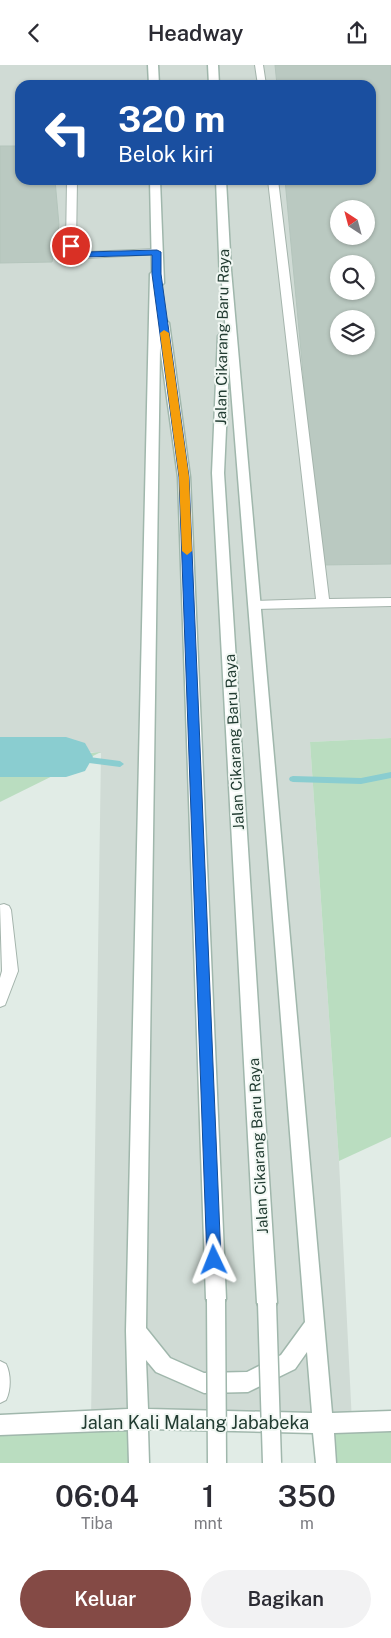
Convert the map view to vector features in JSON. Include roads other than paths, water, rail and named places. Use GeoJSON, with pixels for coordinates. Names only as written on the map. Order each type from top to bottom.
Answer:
{"type":"FeatureCollection","features":[{"type":"Feature","properties":{"kind":"main road"},"geometry":{"type":"LineString","coordinates":[[153,65],[154,80]]}},
{"type":"Feature","properties":{"kind":"main road"},"geometry":{"type":"LineString","coordinates":[[213,65],[214,80]]}},
{"type":"Feature","properties":{"kind":"main road"},"geometry":{"type":"LineString","coordinates":[[139,1463],[136,1331],[157,252],[155,185]]}},
{"type":"Feature","properties":{"kind":"main road","name":"Jalan Cikarang Baru Raya"},"geometry":{"type":"LineString","coordinates":[[220,185],[227,272],[218,473],[267,1303],[272,1463]]}},
{"type":"Feature","properties":{"kind":"main road"},"geometry":{"type":"LineString","coordinates":[[227,272],[313,1327],[326,1463]]}},
{"type":"Feature","properties":{"kind":"main road"},"geometry":{"type":"LineString","coordinates":[[156,274],[184,477],[216,1299],[216,1463]]}},
{"type":"Feature","properties":{"kind":"main road"},"geometry":{"type":"LineString","coordinates":[[136,1331],[163,1365],[204,1383],[248,1382],[256,1378],[288,1361],[313,1327]]}},
{"type":"Feature","properties":{"kind":"main road","name":"Jalan Kali Malang Jababeka"},"geometry":{"type":"LineString","coordinates":[[0,1425],[138,1419],[323,1423],[391,1421]]}},
{"type":"Feature","properties":{"kind":"lane"},"geometry":{"type":"LineString","coordinates":[[259,65],[261,80]]}},
{"type":"Feature","properties":{"kind":"lane"},"geometry":{"type":"LineString","coordinates":[[72,185],[71,246],[76,252],[86,255],[157,252]]}},
{"type":"Feature","properties":{"kind":"lane"},"geometry":{"type":"LineString","coordinates":[[274,185],[323,603]]}},
{"type":"Feature","properties":{"kind":"lane"},"geometry":{"type":"LineString","coordinates":[[255,605],[391,602]]}},
{"type":"Feature","properties":{"kind":"lane"},"geometry":{"type":"LineString","coordinates":[[0,1000],[10,971],[4,910]]}},
{"type":"Feature","properties":{"kind":"lane"},"geometry":{"type":"LineString","coordinates":[[0,1370],[0,1394]]}},
{"type":"Feature","properties":{"kind":"waterway"},"geometry":{"type":"LineString","coordinates":[[0,757],[66,757]]}},
{"type":"Feature","properties":{"kind":"waterway"},"geometry":{"type":"LineString","coordinates":[[66,757],[120,764]]}},
{"type":"Feature","properties":{"kind":"waterway"},"geometry":{"type":"LineString","coordinates":[[293,779],[361,781],[391,775]]}}]}
